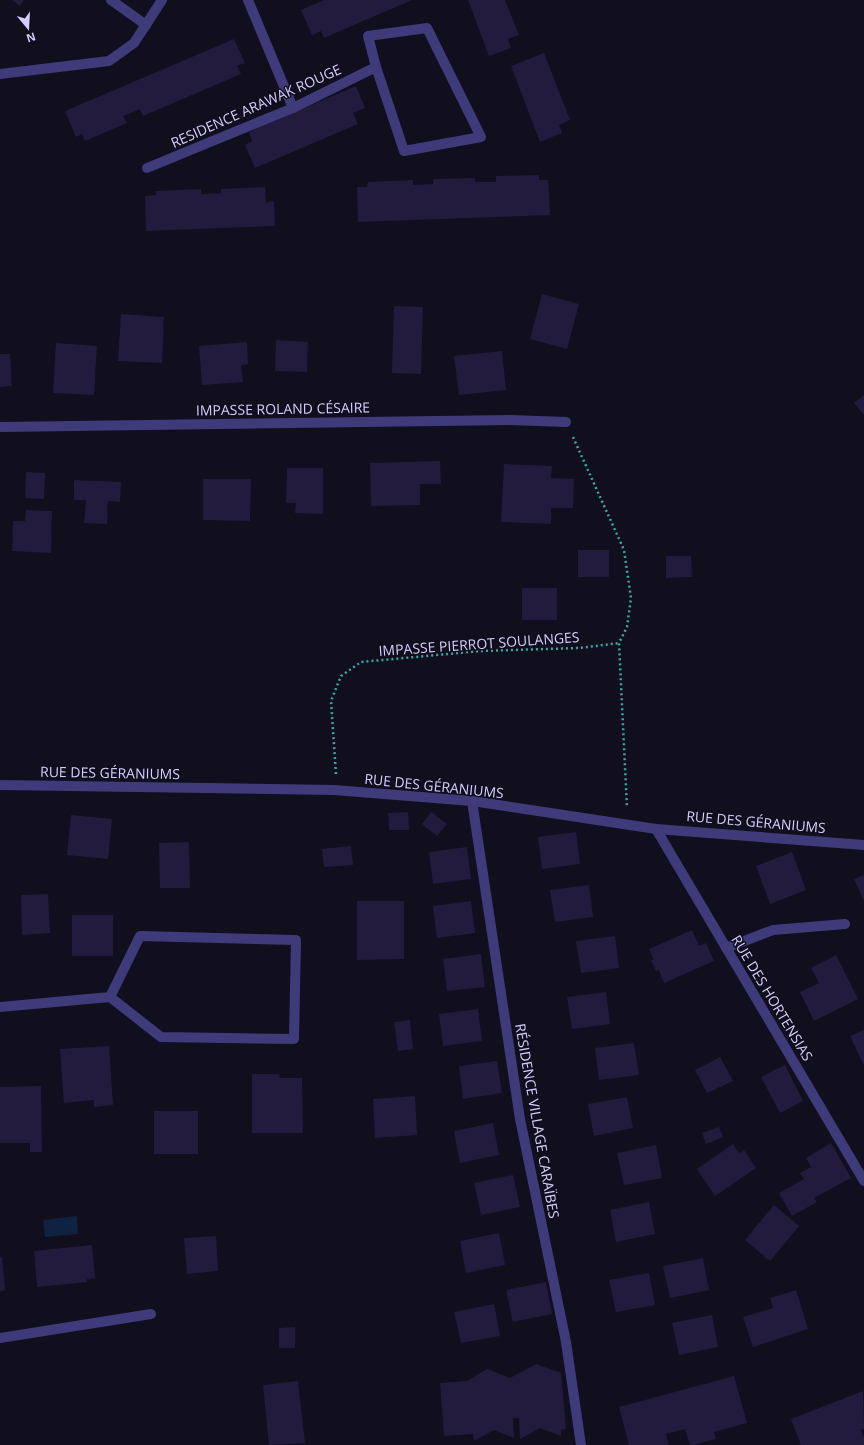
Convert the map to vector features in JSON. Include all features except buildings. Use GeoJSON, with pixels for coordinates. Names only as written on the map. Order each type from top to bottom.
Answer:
{"type":"FeatureCollection","features":[{"type":"Feature","properties":{"kind":"street"},"geometry":{"type":"LineString","coordinates":[[111,0],[146,25]]}},
{"type":"Feature","properties":{"kind":"street"},"geometry":{"type":"LineString","coordinates":[[0,74],[109,61],[134,43],[162,0]]}},
{"type":"Feature","properties":{"kind":"street"},"geometry":{"type":"LineString","coordinates":[[248,0],[293,108]]}},
{"type":"Feature","properties":{"kind":"street"},"geometry":{"type":"LineString","coordinates":[[427,28],[481,137],[404,151],[376,68],[368,36],[427,28]]}},
{"type":"Feature","properties":{"kind":"street","name":"RESIDENCE ARAWAK ROUGE"},"geometry":{"type":"LineString","coordinates":[[147,168],[293,108],[376,68]]}},
{"type":"Feature","properties":{"kind":"street","name":"IMPASSE ROLAND CÉSAIRE"},"geometry":{"type":"LineString","coordinates":[[0,427],[510,420],[566,422]]}},
{"type":"Feature","properties":{"kind":"street","name":"RUE DES GÉRANIUMS"},"geometry":{"type":"LineString","coordinates":[[0,785],[334,790],[472,801],[656,829],[864,845]]}},
{"type":"Feature","properties":{"kind":"street","name":"RÉSIDENCE VILLAGE CARAÏBES"},"geometry":{"type":"LineString","coordinates":[[472,801],[520,1119],[566,1342],[581,1445]]}},
{"type":"Feature","properties":{"kind":"street","name":"RUE DES HORTENSIAS"},"geometry":{"type":"LineString","coordinates":[[656,829],[864,1181]]}},
{"type":"Feature","properties":{"kind":"street"},"geometry":{"type":"LineString","coordinates":[[726,948],[773,930],[845,924]]}},
{"type":"Feature","properties":{"kind":"street"},"geometry":{"type":"LineString","coordinates":[[0,1007],[110,997],[161,1037],[294,1039],[296,940],[140,936],[110,997]]}},
{"type":"Feature","properties":{"kind":"street"},"geometry":{"type":"LineString","coordinates":[[0,1338],[151,1314]]}},
{"type":"Feature","properties":{"kind":"path"},"geometry":{"type":"LineString","coordinates":[[566,422],[624,550],[631,598],[627,627],[619,643],[628,824]]}},
{"type":"Feature","properties":{"kind":"path","name":"IMPASSE PIERROT SOULANGES"},"geometry":{"type":"LineString","coordinates":[[334,790],[336,771],[331,701],[340,676],[361,662],[480,651],[578,648],[619,643]]}},
{"type":"Feature","properties":{"kind":"water"},"geometry":{"type":"Polygon","coordinates":[[[77,1216],[78,1234],[45,1237],[43,1220],[77,1216]]]}}]}
